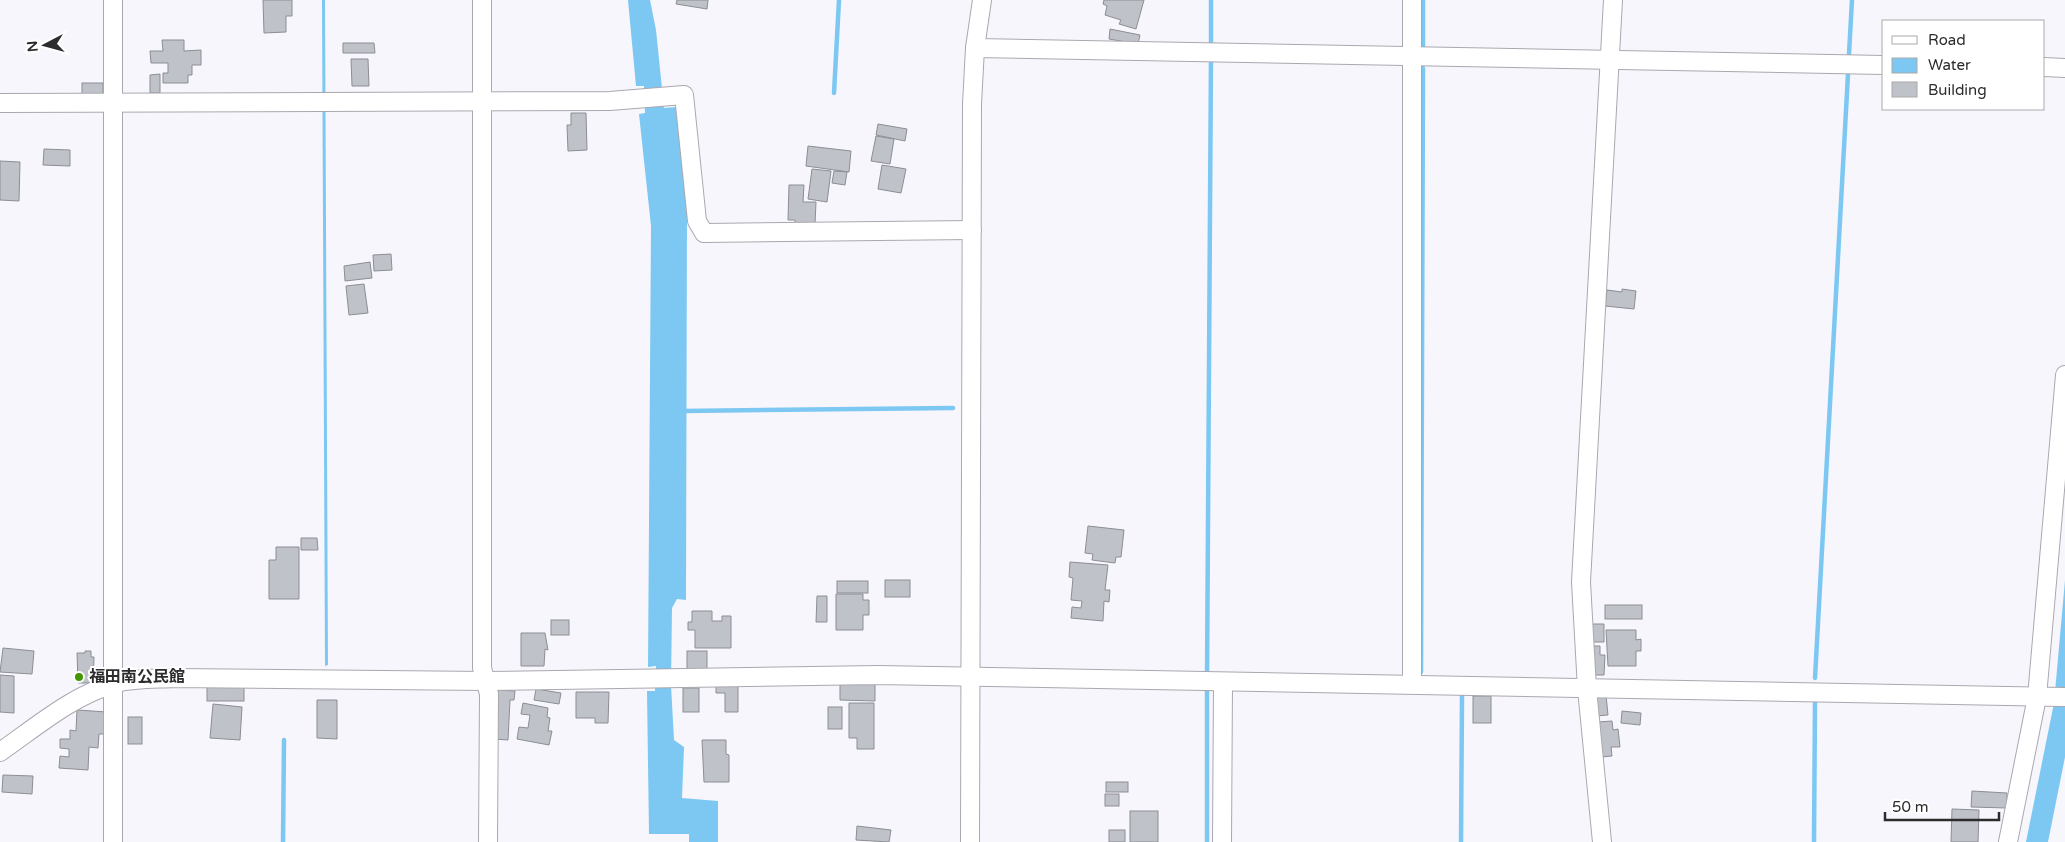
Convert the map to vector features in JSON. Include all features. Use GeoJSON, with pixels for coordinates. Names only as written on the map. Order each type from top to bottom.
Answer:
{"type":"FeatureCollection","features":[{"type":"Feature","properties":{"kind":"street"},"geometry":{"type":"LineString","coordinates":[[113,0],[115,684],[113,842]]}},
{"type":"Feature","properties":{"kind":"street"},"geometry":{"type":"LineString","coordinates":[[482,0],[482,668],[489,694],[488,842]]}},
{"type":"Feature","properties":{"kind":"street"},"geometry":{"type":"LineString","coordinates":[[970,842],[972,104],[974,48],[982,0]]}},
{"type":"Feature","properties":{"kind":"street"},"geometry":{"type":"LineString","coordinates":[[1412,0],[1412,684]]}},
{"type":"Feature","properties":{"kind":"street"},"geometry":{"type":"LineString","coordinates":[[1602,842],[1586,688],[1581,582],[1613,0]]}},
{"type":"Feature","properties":{"kind":"street"},"geometry":{"type":"LineString","coordinates":[[974,48],[1882,65]]}},
{"type":"Feature","properties":{"kind":"street"},"geometry":{"type":"LineString","coordinates":[[2045,68],[2065,68]]}},
{"type":"Feature","properties":{"kind":"street"},"geometry":{"type":"LineString","coordinates":[[0,103],[483,102],[640,99],[684,95],[697,221],[704,233],[972,230]]}},
{"type":"Feature","properties":{"kind":"street"},"geometry":{"type":"LineString","coordinates":[[2008,842],[2050,697],[2065,375]]}},
{"type":"Feature","properties":{"kind":"street"},"geometry":{"type":"LineString","coordinates":[[0,752],[74,700],[115,684],[134,680],[174,678],[486,681],[970,676],[2050,697]]}},
{"type":"Feature","properties":{"kind":"street"},"geometry":{"type":"LineString","coordinates":[[1212,682],[1222,842]]}},
{"type":"Feature","properties":{"kind":"water"},"geometry":{"type":"Polygon","coordinates":[[[322,0],[325,0],[328,665],[325,666],[322,0]]]}},
{"type":"Feature","properties":{"kind":"water"},"geometry":{"type":"Polygon","coordinates":[[[628,0],[650,0],[656,30],[664,108],[676,107],[687,213],[686,600],[677,599],[672,608],[671,685],[674,740],[684,747],[682,798],[718,801],[718,842],[689,842],[689,834],[649,834],[647,691],[655,691],[656,666],[648,667],[651,226],[639,114],[645,113],[644,86],[636,86],[628,0]]]}},
{"type":"Feature","properties":{"kind":"water"},"geometry":{"type":"Polygon","coordinates":[[[2065,580],[2065,757],[2048,842],[2026,842],[2054,703],[2065,580]]]}},
{"type":"Feature","properties":{"kind":"building"},"geometry":{"type":"Polygon","coordinates":[[[263,0],[292,0],[292,16],[286,16],[286,32],[264,33],[263,0]]]}},
{"type":"Feature","properties":{"kind":"building"},"geometry":{"type":"Polygon","coordinates":[[[677,0],[708,0],[707,9],[676,4],[677,0]]]}},
{"type":"Feature","properties":{"kind":"building"},"geometry":{"type":"Polygon","coordinates":[[[1104,0],[1144,0],[1136,29],[1119,24],[1121,20],[1105,15],[1107,6],[1103,4],[1104,0]]]}},
{"type":"Feature","properties":{"kind":"building"},"geometry":{"type":"Polygon","coordinates":[[[1110,29],[1140,35],[1138,44],[1109,39],[1110,29]]]}},
{"type":"Feature","properties":{"kind":"building"},"geometry":{"type":"Polygon","coordinates":[[[162,40],[184,40],[184,51],[201,50],[201,65],[192,65],[192,75],[188,75],[188,83],[163,83],[163,73],[168,73],[168,63],[151,63],[150,51],[163,51],[162,40]]]}},
{"type":"Feature","properties":{"kind":"building"},"geometry":{"type":"Polygon","coordinates":[[[343,43],[374,43],[375,53],[343,53],[343,43]]]}},
{"type":"Feature","properties":{"kind":"building"},"geometry":{"type":"Polygon","coordinates":[[[351,59],[368,59],[369,86],[352,86],[351,59]]]}},
{"type":"Feature","properties":{"kind":"building"},"geometry":{"type":"Polygon","coordinates":[[[160,74],[160,93],[150,93],[150,75],[160,74]]]}},
{"type":"Feature","properties":{"kind":"building"},"geometry":{"type":"Polygon","coordinates":[[[82,83],[103,83],[103,95],[82,95],[82,83]]]}},
{"type":"Feature","properties":{"kind":"building"},"geometry":{"type":"Polygon","coordinates":[[[571,113],[586,113],[587,150],[568,151],[567,125],[571,125],[571,113]]]}},
{"type":"Feature","properties":{"kind":"building"},"geometry":{"type":"Polygon","coordinates":[[[878,124],[907,129],[905,141],[876,135],[878,124]]]}},
{"type":"Feature","properties":{"kind":"building"},"geometry":{"type":"Polygon","coordinates":[[[876,136],[894,139],[890,164],[871,161],[876,136]]]}},
{"type":"Feature","properties":{"kind":"building"},"geometry":{"type":"Polygon","coordinates":[[[808,146],[851,151],[849,172],[806,166],[808,146]]]}},
{"type":"Feature","properties":{"kind":"building"},"geometry":{"type":"Polygon","coordinates":[[[44,149],[70,150],[70,166],[43,165],[44,149]]]}},
{"type":"Feature","properties":{"kind":"building"},"geometry":{"type":"Polygon","coordinates":[[[0,161],[20,162],[19,201],[0,200],[0,161]]]}},
{"type":"Feature","properties":{"kind":"building"},"geometry":{"type":"Polygon","coordinates":[[[882,165],[906,169],[901,193],[878,189],[882,165]]]}},
{"type":"Feature","properties":{"kind":"building"},"geometry":{"type":"Polygon","coordinates":[[[812,169],[831,171],[827,202],[808,199],[812,169]]]}},
{"type":"Feature","properties":{"kind":"building"},"geometry":{"type":"Polygon","coordinates":[[[834,171],[847,172],[845,185],[832,183],[834,171]]]}},
{"type":"Feature","properties":{"kind":"building"},"geometry":{"type":"Polygon","coordinates":[[[789,185],[804,185],[803,202],[816,202],[815,224],[795,224],[795,220],[788,220],[789,185]]]}},
{"type":"Feature","properties":{"kind":"building"},"geometry":{"type":"Polygon","coordinates":[[[391,254],[392,270],[374,271],[373,255],[391,254]]]}},
{"type":"Feature","properties":{"kind":"building"},"geometry":{"type":"Polygon","coordinates":[[[370,262],[372,278],[345,281],[344,266],[370,262]]]}},
{"type":"Feature","properties":{"kind":"building"},"geometry":{"type":"Polygon","coordinates":[[[364,284],[368,313],[349,315],[346,286],[364,284]]]}},
{"type":"Feature","properties":{"kind":"building"},"geometry":{"type":"Polygon","coordinates":[[[1622,289],[1636,291],[1634,309],[1605,306],[1607,290],[1622,292],[1622,289]]]}},
{"type":"Feature","properties":{"kind":"building"},"geometry":{"type":"Polygon","coordinates":[[[1088,526],[1124,530],[1121,557],[1116,557],[1115,563],[1092,560],[1093,554],[1085,553],[1088,526]]]}},
{"type":"Feature","properties":{"kind":"building"},"geometry":{"type":"Polygon","coordinates":[[[301,538],[317,538],[318,550],[301,550],[301,538]]]}},
{"type":"Feature","properties":{"kind":"building"},"geometry":{"type":"Polygon","coordinates":[[[276,547],[299,547],[299,599],[269,599],[269,560],[276,560],[276,547]]]}},
{"type":"Feature","properties":{"kind":"building"},"geometry":{"type":"Polygon","coordinates":[[[1070,562],[1108,565],[1105,590],[1110,590],[1109,602],[1104,601],[1103,621],[1071,618],[1072,607],[1081,608],[1082,601],[1071,600],[1073,578],[1069,577],[1070,562]]]}},
{"type":"Feature","properties":{"kind":"building"},"geometry":{"type":"Polygon","coordinates":[[[885,580],[910,580],[910,597],[885,597],[885,580]]]}},
{"type":"Feature","properties":{"kind":"building"},"geometry":{"type":"Polygon","coordinates":[[[837,581],[868,581],[868,593],[837,593],[837,581]]]}},
{"type":"Feature","properties":{"kind":"building"},"geometry":{"type":"Polygon","coordinates":[[[836,594],[863,594],[863,600],[869,600],[869,615],[863,615],[863,630],[836,630],[836,594]]]}},
{"type":"Feature","properties":{"kind":"building"},"geometry":{"type":"Polygon","coordinates":[[[817,596],[827,596],[827,622],[816,622],[817,596]]]}},
{"type":"Feature","properties":{"kind":"building"},"geometry":{"type":"Polygon","coordinates":[[[1605,605],[1642,605],[1642,619],[1605,619],[1605,605]]]}},
{"type":"Feature","properties":{"kind":"building"},"geometry":{"type":"Polygon","coordinates":[[[692,611],[712,611],[712,621],[722,621],[722,616],[731,616],[731,648],[695,648],[695,630],[688,630],[688,622],[692,622],[692,611]]]}},
{"type":"Feature","properties":{"kind":"building"},"geometry":{"type":"Polygon","coordinates":[[[551,620],[569,620],[569,635],[551,635],[551,620]]]}},
{"type":"Feature","properties":{"kind":"building"},"geometry":{"type":"Polygon","coordinates":[[[1591,624],[1604,624],[1604,642],[1590,642],[1591,624]]]}},
{"type":"Feature","properties":{"kind":"building"},"geometry":{"type":"Polygon","coordinates":[[[1606,630],[1636,630],[1636,640],[1641,639],[1641,651],[1636,651],[1636,666],[1608,666],[1606,630]]]}},
{"type":"Feature","properties":{"kind":"building"},"geometry":{"type":"Polygon","coordinates":[[[521,633],[545,633],[548,650],[545,649],[544,666],[521,666],[521,633]]]}},
{"type":"Feature","properties":{"kind":"building"},"geometry":{"type":"Polygon","coordinates":[[[1591,646],[1600,646],[1600,655],[1605,655],[1604,675],[1591,675],[1591,646]]]}},
{"type":"Feature","properties":{"kind":"building"},"geometry":{"type":"Polygon","coordinates":[[[3,648],[34,651],[32,674],[0,672],[3,648]]]}},
{"type":"Feature","properties":{"kind":"building"},"geometry":{"type":"Polygon","coordinates":[[[85,651],[91,651],[91,657],[94,657],[93,683],[78,683],[77,653],[85,653],[85,651]]]}},
{"type":"Feature","properties":{"kind":"building"},"geometry":{"type":"Polygon","coordinates":[[[687,651],[707,651],[707,671],[687,671],[687,651]]]}},
{"type":"Feature","properties":{"kind":"building"},"geometry":{"type":"Polygon","coordinates":[[[0,675],[14,676],[14,713],[0,712],[0,675]]]}},
{"type":"Feature","properties":{"kind":"building"},"geometry":{"type":"Polygon","coordinates":[[[840,684],[875,684],[875,701],[840,700],[840,684]]]}},
{"type":"Feature","properties":{"kind":"building"},"geometry":{"type":"Polygon","coordinates":[[[716,685],[738,686],[738,712],[725,712],[725,693],[716,693],[716,685]]]}},
{"type":"Feature","properties":{"kind":"building"},"geometry":{"type":"Polygon","coordinates":[[[207,686],[244,686],[244,701],[207,701],[207,686]]]}},
{"type":"Feature","properties":{"kind":"building"},"geometry":{"type":"Polygon","coordinates":[[[683,688],[699,688],[699,712],[683,712],[683,688]]]}},
{"type":"Feature","properties":{"kind":"building"},"geometry":{"type":"Polygon","coordinates":[[[536,689],[561,693],[559,704],[534,700],[536,689]]]}},
{"type":"Feature","properties":{"kind":"building"},"geometry":{"type":"Polygon","coordinates":[[[497,690],[515,691],[514,700],[510,700],[508,740],[494,739],[497,690]]]}},
{"type":"Feature","properties":{"kind":"building"},"geometry":{"type":"Polygon","coordinates":[[[576,692],[609,692],[608,723],[595,723],[595,718],[576,718],[576,692]]]}},
{"type":"Feature","properties":{"kind":"building"},"geometry":{"type":"Polygon","coordinates":[[[1606,695],[1608,715],[1596,716],[1594,696],[1606,695]]]}},
{"type":"Feature","properties":{"kind":"building"},"geometry":{"type":"Polygon","coordinates":[[[1473,696],[1491,696],[1491,723],[1473,723],[1473,696]]]}},
{"type":"Feature","properties":{"kind":"building"},"geometry":{"type":"Polygon","coordinates":[[[317,700],[337,700],[337,739],[317,738],[317,700]]]}},
{"type":"Feature","properties":{"kind":"building"},"geometry":{"type":"Polygon","coordinates":[[[523,703],[548,708],[547,717],[550,718],[548,731],[552,731],[549,745],[517,739],[519,727],[528,728],[530,715],[521,714],[523,703]]]}},
{"type":"Feature","properties":{"kind":"building"},"geometry":{"type":"Polygon","coordinates":[[[849,703],[874,703],[874,749],[857,749],[857,738],[849,738],[849,703]]]}},
{"type":"Feature","properties":{"kind":"building"},"geometry":{"type":"Polygon","coordinates":[[[213,704],[242,707],[240,740],[210,738],[213,704]]]}},
{"type":"Feature","properties":{"kind":"building"},"geometry":{"type":"Polygon","coordinates":[[[828,707],[842,707],[842,729],[828,729],[828,707]]]}},
{"type":"Feature","properties":{"kind":"building"},"geometry":{"type":"Polygon","coordinates":[[[77,710],[107,712],[106,734],[99,734],[98,748],[89,747],[88,770],[59,768],[60,756],[69,757],[69,749],[60,748],[60,739],[70,739],[70,730],[76,731],[77,710]]]}},
{"type":"Feature","properties":{"kind":"building"},"geometry":{"type":"Polygon","coordinates":[[[1622,711],[1641,713],[1640,725],[1621,723],[1622,711]]]}},
{"type":"Feature","properties":{"kind":"building"},"geometry":{"type":"Polygon","coordinates":[[[128,717],[142,717],[142,744],[128,744],[128,717]]]}},
{"type":"Feature","properties":{"kind":"building"},"geometry":{"type":"Polygon","coordinates":[[[1612,721],[1613,730],[1618,729],[1620,747],[1611,747],[1612,756],[1601,757],[1598,722],[1612,721]]]}},
{"type":"Feature","properties":{"kind":"building"},"geometry":{"type":"Polygon","coordinates":[[[702,740],[726,740],[726,754],[729,755],[729,782],[704,782],[702,740]]]}},
{"type":"Feature","properties":{"kind":"building"},"geometry":{"type":"Polygon","coordinates":[[[3,775],[33,776],[32,794],[2,792],[3,775]]]}},
{"type":"Feature","properties":{"kind":"building"},"geometry":{"type":"Polygon","coordinates":[[[1106,782],[1128,782],[1128,792],[1106,792],[1106,782]]]}},
{"type":"Feature","properties":{"kind":"building"},"geometry":{"type":"Polygon","coordinates":[[[1972,791],[2007,793],[2007,808],[1971,807],[1972,791]]]}},
{"type":"Feature","properties":{"kind":"building"},"geometry":{"type":"Polygon","coordinates":[[[1105,794],[1119,794],[1119,806],[1105,806],[1105,794]]]}},
{"type":"Feature","properties":{"kind":"building"},"geometry":{"type":"Polygon","coordinates":[[[1952,809],[1979,810],[1978,842],[1951,842],[1952,809]]]}},
{"type":"Feature","properties":{"kind":"building"},"geometry":{"type":"Polygon","coordinates":[[[1130,811],[1158,811],[1158,842],[1130,842],[1130,811]]]}},
{"type":"Feature","properties":{"kind":"building"},"geometry":{"type":"Polygon","coordinates":[[[857,826],[891,830],[889,842],[856,840],[857,826]]]}},
{"type":"Feature","properties":{"kind":"building"},"geometry":{"type":"Polygon","coordinates":[[[1109,830],[1125,830],[1125,842],[1109,842],[1109,830]]]}},
{"type":"Feature","properties":{"kind":"waterway"},"geometry":{"type":"LineString","coordinates":[[834,93],[839,0]]}},
{"type":"Feature","properties":{"kind":"waterway"},"geometry":{"type":"LineString","coordinates":[[1211,0],[1211,48]]}},
{"type":"Feature","properties":{"kind":"waterway"},"geometry":{"type":"LineString","coordinates":[[1423,0],[1423,46]]}},
{"type":"Feature","properties":{"kind":"waterway"},"geometry":{"type":"LineString","coordinates":[[1849,54],[1852,0]]}},
{"type":"Feature","properties":{"kind":"waterway"},"geometry":{"type":"LineString","coordinates":[[1207,678],[1211,56]]}},
{"type":"Feature","properties":{"kind":"waterway"},"geometry":{"type":"LineString","coordinates":[[1421,672],[1423,68]]}},
{"type":"Feature","properties":{"kind":"waterway"},"geometry":{"type":"LineString","coordinates":[[1815,678],[1848,74]]}},
{"type":"Feature","properties":{"kind":"waterway"},"geometry":{"type":"LineString","coordinates":[[682,411],[953,408]]}},
{"type":"Feature","properties":{"kind":"waterway"},"geometry":{"type":"LineString","coordinates":[[1207,686],[1207,842]]}},
{"type":"Feature","properties":{"kind":"waterway"},"geometry":{"type":"LineString","coordinates":[[1461,842],[1462,696]]}},
{"type":"Feature","properties":{"kind":"waterway"},"geometry":{"type":"LineString","coordinates":[[1814,842],[1815,702]]}},
{"type":"Feature","properties":{"kind":"waterway"},"geometry":{"type":"LineString","coordinates":[[283,842],[284,740]]}},
{"type":"Feature","properties":{"kind":"place","name":"福田南公民館"},"geometry":{"type":"Point","coordinates":[79,677]}}]}
